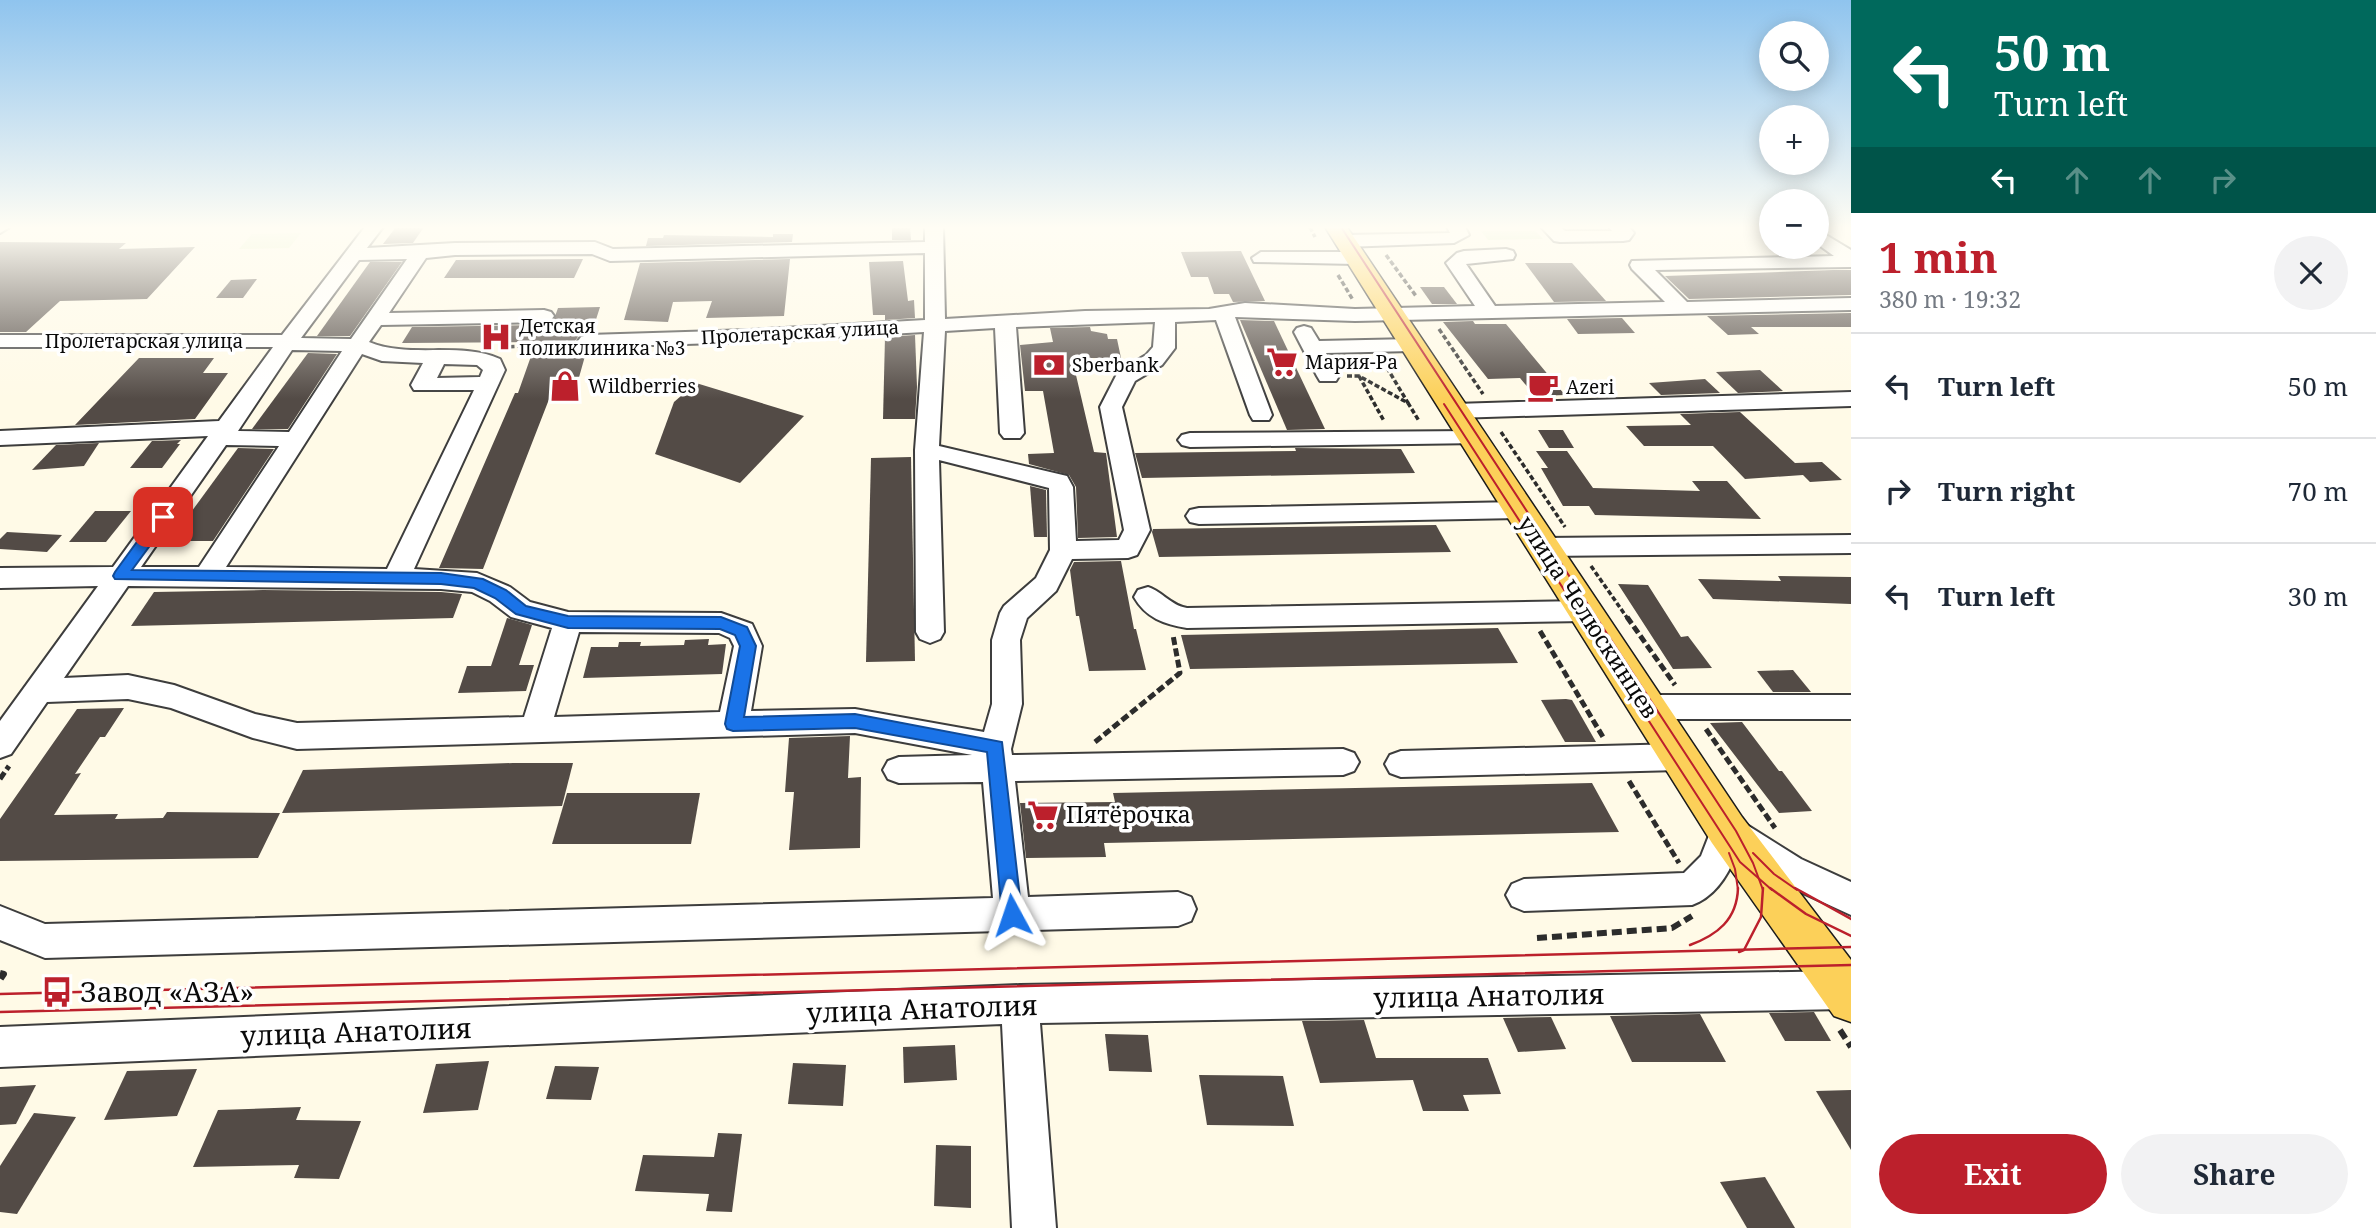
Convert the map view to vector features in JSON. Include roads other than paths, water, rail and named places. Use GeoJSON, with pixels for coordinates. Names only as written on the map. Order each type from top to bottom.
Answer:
{"type":"FeatureCollection","features":[{"type":"Feature","properties":{"kind":"main road","name":"улица Челюскинцев"},"geometry":{"type":"LineString","coordinates":[[1376,284],[1392,315],[1727,830],[1848,995]]}},
{"type":"Feature","properties":{"kind":"street"},"geometry":{"type":"LineString","coordinates":[[0,745],[332,284]]}},
{"type":"Feature","properties":{"kind":"street"},"geometry":{"type":"LineString","coordinates":[[207,576],[399,284]]}},
{"type":"Feature","properties":{"kind":"street"},"geometry":{"type":"LineString","coordinates":[[930,632],[927,450],[935,324],[935,284]]}},
{"type":"Feature","properties":{"kind":"street"},"geometry":{"type":"LineString","coordinates":[[1470,284],[1488,311]]}},
{"type":"Feature","properties":{"kind":"street"},"geometry":{"type":"LineString","coordinates":[[1658,284],[1681,307]]}},
{"type":"Feature","properties":{"kind":"street","name":"Пролетарская улица"},"geometry":{"type":"LineString","coordinates":[[588,341],[750,336],[1005,321],[1165,317],[1224,314],[1245,309],[1392,315],[1851,304]]}},
{"type":"Feature","properties":{"kind":"street"},"geometry":{"type":"LineString","coordinates":[[1292,312],[1328,376]]}},
{"type":"Feature","properties":{"kind":"street"},"geometry":{"type":"LineString","coordinates":[[1224,314],[1262,415]]}},
{"type":"Feature","properties":{"kind":"street"},"geometry":{"type":"LineString","coordinates":[[375,319],[544,316]]}},
{"type":"Feature","properties":{"kind":"street"},"geometry":{"type":"LineString","coordinates":[[1063,550],[1128,550],[1133,544],[1137,530],[1111,407],[1126,377],[1154,360],[1164,348],[1165,317]]}},
{"type":"Feature","properties":{"kind":"street"},"geometry":{"type":"LineString","coordinates":[[1005,321],[1012,433]]}},
{"type":"Feature","properties":{"kind":"street","name":"Пролетарская улица"},"geometry":{"type":"LineString","coordinates":[[0,341],[289,341],[299,345],[357,345],[382,355],[481,359],[492,363],[494,370],[488,383]]}},
{"type":"Feature","properties":{"kind":"street"},"geometry":{"type":"LineString","coordinates":[[1311,346],[1412,345]]}},
{"type":"Feature","properties":{"kind":"street"},"geometry":{"type":"LineString","coordinates":[[396,578],[488,383],[422,385],[436,358]]}},
{"type":"Feature","properties":{"kind":"street"},"geometry":{"type":"LineString","coordinates":[[1190,440],[1430,439],[1494,410],[1851,399]]}},
{"type":"Feature","properties":{"kind":"street"},"geometry":{"type":"LineString","coordinates":[[0,438],[224,433],[297,439]]}},
{"type":"Feature","properties":{"kind":"street"},"geometry":{"type":"LineString","coordinates":[[927,450],[1058,482],[1061,488],[1063,550],[1046,584],[1014,612],[1006,640],[1007,704],[997,757],[1012,915]]}},
{"type":"Feature","properties":{"kind":"street"},"geometry":{"type":"LineString","coordinates":[[1199,516],[1518,510]]}},
{"type":"Feature","properties":{"kind":"street"},"geometry":{"type":"LineString","coordinates":[[1543,547],[1851,544]]}},
{"type":"Feature","properties":{"kind":"street"},"geometry":{"type":"LineString","coordinates":[[0,578],[207,576],[441,579],[477,583],[500,594],[521,610],[568,622],[721,623],[742,631],[748,646],[733,724]]}},
{"type":"Feature","properties":{"kind":"street"},"geometry":{"type":"LineString","coordinates":[[1148,597],[1157,609],[1187,618],[1584,611]]}},
{"type":"Feature","properties":{"kind":"street"},"geometry":{"type":"LineString","coordinates":[[535,730],[568,622]]}},
{"type":"Feature","properties":{"kind":"street"},"geometry":{"type":"LineString","coordinates":[[37,691],[128,687],[174,697],[253,726],[297,736],[855,721],[997,757],[1064,767],[1343,762]]}},
{"type":"Feature","properties":{"kind":"street"},"geometry":{"type":"LineString","coordinates":[[1647,707],[1851,707]]}},
{"type":"Feature","properties":{"kind":"street"},"geometry":{"type":"LineString","coordinates":[[899,770],[997,757]]}},
{"type":"Feature","properties":{"kind":"street"},"geometry":{"type":"LineString","coordinates":[[1401,764],[1679,757]]}},
{"type":"Feature","properties":{"kind":"street"},"geometry":{"type":"LineString","coordinates":[[1524,895],[1692,889],[1715,865],[1727,830],[1789,870],[1851,899]]}},
{"type":"Feature","properties":{"kind":"street"},"geometry":{"type":"LineString","coordinates":[[0,923],[45,941],[1178,909]]}},
{"type":"Feature","properties":{"kind":"street","name":"улица Анатолия"},"geometry":{"type":"LineString","coordinates":[[0,1047],[1020,1004],[1848,995]]}},
{"type":"Feature","properties":{"kind":"street"},"geometry":{"type":"LineString","coordinates":[[1020,1004],[1034,1228]]}},
{"type":"Feature","properties":{"kind":"tram line"},"geometry":{"type":"LineString","coordinates":[[1378,284],[1736,831],[1759,878]]}},
{"type":"Feature","properties":{"kind":"tram line"},"geometry":{"type":"LineString","coordinates":[[1444,404],[1740,862],[1759,878]]}},
{"type":"Feature","properties":{"kind":"tram line"},"geometry":{"type":"LineString","coordinates":[[1729,853],[1738,889]]}},
{"type":"Feature","properties":{"kind":"tram line"},"geometry":{"type":"LineString","coordinates":[[1753,853],[1774,874],[1797,890]]}},
{"type":"Feature","properties":{"kind":"tram line"},"geometry":{"type":"LineString","coordinates":[[1759,878],[1772,890]]}},
{"type":"Feature","properties":{"kind":"tram line"},"geometry":{"type":"LineString","coordinates":[[1759,878],[1763,890]]}},
{"type":"Feature","properties":{"kind":"tram line"},"geometry":{"type":"LineString","coordinates":[[1770,888],[1806,914],[1851,936]]}},
{"type":"Feature","properties":{"kind":"tram line"},"geometry":{"type":"LineString","coordinates":[[1795,888],[1851,919]]}},
{"type":"Feature","properties":{"kind":"tram line"},"geometry":{"type":"LineString","coordinates":[[1690,945],[1724,925],[1734,909],[1738,889]]}},
{"type":"Feature","properties":{"kind":"tram line"},"geometry":{"type":"LineString","coordinates":[[1744,950],[1761,917],[1763,890]]}},
{"type":"Feature","properties":{"kind":"tram line"},"geometry":{"type":"LineString","coordinates":[[1744,950],[1851,947]]}},
{"type":"Feature","properties":{"kind":"tram line"},"geometry":{"type":"LineString","coordinates":[[0,994],[1744,950]]}},
{"type":"Feature","properties":{"kind":"tram line"},"geometry":{"type":"LineString","coordinates":[[1739,952],[1744,950]]}},
{"type":"Feature","properties":{"kind":"tram line"},"geometry":{"type":"LineString","coordinates":[[0,1012],[1851,965]]}},
{"type":"Feature","properties":{"kind":"place","name":"Детская поликлиника №3"},"geometry":{"type":"Point","coordinates":[496,337]}},
{"type":"Feature","properties":{"kind":"place","name":"Мария-Ра"},"geometry":{"type":"Point","coordinates":[1282,362]}},
{"type":"Feature","properties":{"kind":"place","name":"Sberbank"},"geometry":{"type":"Point","coordinates":[1049,365]}},
{"type":"Feature","properties":{"kind":"place","name":"Wildberries"},"geometry":{"type":"Point","coordinates":[565,386]}},
{"type":"Feature","properties":{"kind":"place","name":"Azeri"},"geometry":{"type":"Point","coordinates":[1543,387]}},
{"type":"Feature","properties":{"kind":"place","name":"Пятёрочка"},"geometry":{"type":"Point","coordinates":[1043,815]}},
{"type":"Feature","properties":{"kind":"place","name":"Завод «АЗА»"},"geometry":{"type":"Point","coordinates":[57,992]}}]}
